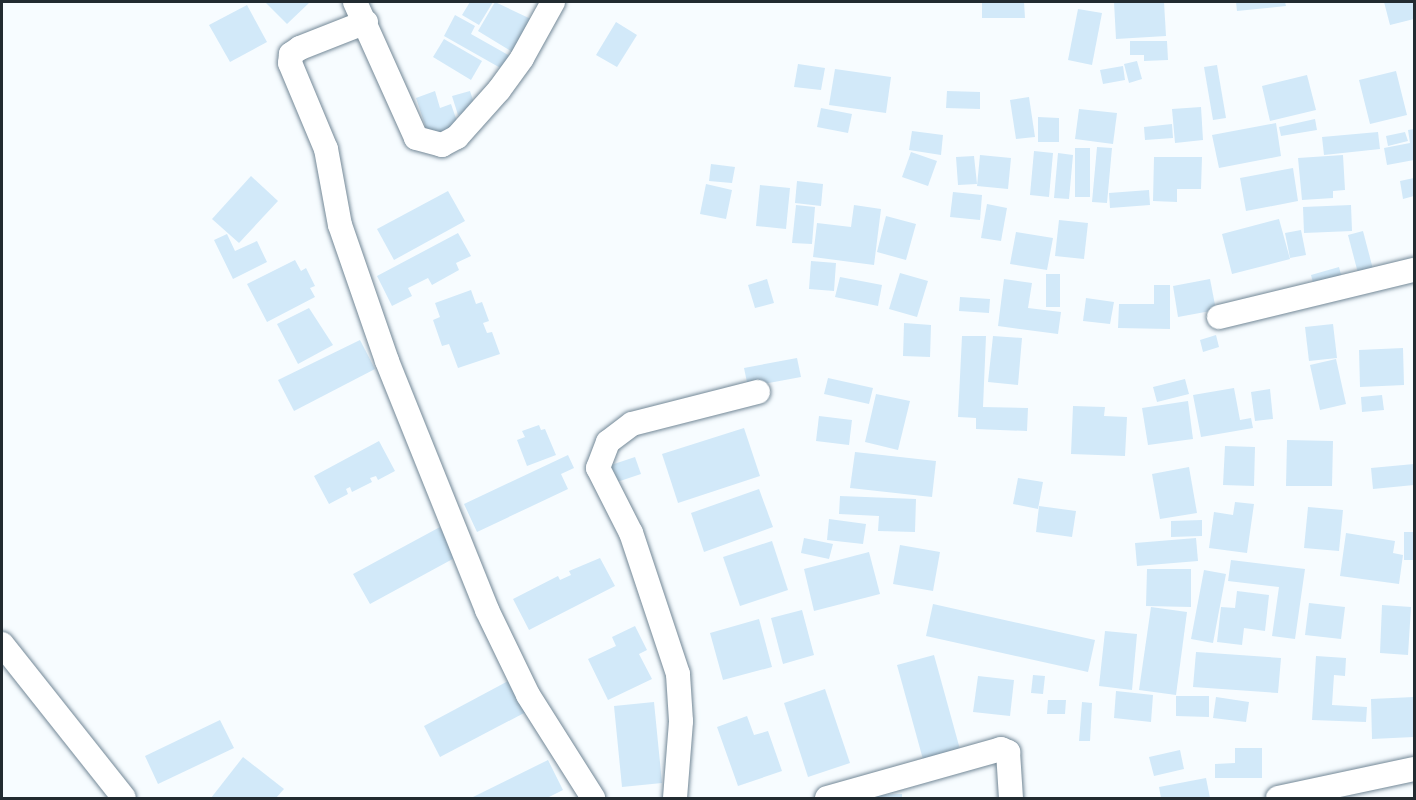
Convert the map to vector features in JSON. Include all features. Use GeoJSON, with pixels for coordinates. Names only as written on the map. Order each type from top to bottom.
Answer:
{"type":"FeatureCollection","features":[{"type":"Feature","properties":{"kind":"street"},"geometry":{"type":"LineString","coordinates":[[553,2],[522,58],[499,90],[457,137],[442,145],[417,138],[360,12],[291,54],[290,63],[326,149],[340,225],[387,361],[487,610],[528,695],[593,798]]}},
{"type":"Feature","properties":{"kind":"street"},"geometry":{"type":"LineString","coordinates":[[1219,317],[1414,270]]}},
{"type":"Feature","properties":{"kind":"street"},"geometry":{"type":"LineString","coordinates":[[675,798],[681,722],[678,674],[631,533],[598,468],[608,442],[632,424],[758,392]]}},
{"type":"Feature","properties":{"kind":"street"},"geometry":{"type":"LineString","coordinates":[[2,644],[124,798]]}},
{"type":"Feature","properties":{"kind":"street"},"geometry":{"type":"LineString","coordinates":[[827,798],[1001,749],[1008,752],[1011,798]]}},
{"type":"Feature","properties":{"kind":"street"},"geometry":{"type":"LineString","coordinates":[[1278,798],[1414,769]]}},
{"type":"Feature","properties":{"kind":"building"},"geometry":{"type":"Polygon","coordinates":[[[265,2],[310,2],[287,24],[265,2]]]}},
{"type":"Feature","properties":{"kind":"building"},"geometry":{"type":"Polygon","coordinates":[[[470,2],[493,2],[479,25],[462,15],[470,2]]]}},
{"type":"Feature","properties":{"kind":"building"},"geometry":{"type":"Polygon","coordinates":[[[495,2],[533,20],[514,53],[478,31],[495,2]]]}},
{"type":"Feature","properties":{"kind":"building"},"geometry":{"type":"Polygon","coordinates":[[[982,2],[1024,2],[1025,18],[982,18],[982,2]]]}},
{"type":"Feature","properties":{"kind":"building"},"geometry":{"type":"Polygon","coordinates":[[[1114,2],[1164,2],[1166,36],[1116,39],[1114,2]]]}},
{"type":"Feature","properties":{"kind":"building"},"geometry":{"type":"Polygon","coordinates":[[[1236,2],[1285,2],[1286,6],[1237,11],[1236,2]]]}},
{"type":"Feature","properties":{"kind":"building"},"geometry":{"type":"Polygon","coordinates":[[[1384,2],[1414,2],[1414,19],[1390,25],[1384,2]]]}},
{"type":"Feature","properties":{"kind":"building"},"geometry":{"type":"Polygon","coordinates":[[[247,5],[267,42],[230,62],[209,25],[247,5]]]}},
{"type":"Feature","properties":{"kind":"building"},"geometry":{"type":"Polygon","coordinates":[[[1078,9],[1102,13],[1092,65],[1068,60],[1078,9]]]}},
{"type":"Feature","properties":{"kind":"building"},"geometry":{"type":"Polygon","coordinates":[[[455,15],[475,26],[471,34],[512,57],[504,70],[444,36],[455,15]]]}},
{"type":"Feature","properties":{"kind":"building"},"geometry":{"type":"Polygon","coordinates":[[[616,22],[637,35],[617,67],[596,55],[616,22]]]}},
{"type":"Feature","properties":{"kind":"building"},"geometry":{"type":"Polygon","coordinates":[[[444,39],[482,61],[471,80],[433,57],[444,39]]]}},
{"type":"Feature","properties":{"kind":"building"},"geometry":{"type":"Polygon","coordinates":[[[1130,41],[1167,41],[1168,60],[1144,61],[1144,55],[1130,55],[1130,41]]]}},
{"type":"Feature","properties":{"kind":"building"},"geometry":{"type":"Polygon","coordinates":[[[1137,61],[1142,79],[1129,83],[1124,64],[1137,61]]]}},
{"type":"Feature","properties":{"kind":"building"},"geometry":{"type":"Polygon","coordinates":[[[798,64],[825,68],[821,90],[794,87],[798,64]]]}},
{"type":"Feature","properties":{"kind":"building"},"geometry":{"type":"Polygon","coordinates":[[[1217,65],[1226,118],[1213,120],[1204,67],[1217,65]]]}},
{"type":"Feature","properties":{"kind":"building"},"geometry":{"type":"Polygon","coordinates":[[[1123,66],[1125,80],[1103,84],[1100,70],[1123,66]]]}},
{"type":"Feature","properties":{"kind":"building"},"geometry":{"type":"Polygon","coordinates":[[[835,69],[891,77],[886,113],[829,105],[835,69]]]}},
{"type":"Feature","properties":{"kind":"building"},"geometry":{"type":"Polygon","coordinates":[[[1396,71],[1407,115],[1370,124],[1359,80],[1396,71]]]}},
{"type":"Feature","properties":{"kind":"building"},"geometry":{"type":"Polygon","coordinates":[[[1307,75],[1316,110],[1270,121],[1262,86],[1307,75]]]}},
{"type":"Feature","properties":{"kind":"building"},"geometry":{"type":"Polygon","coordinates":[[[435,91],[440,108],[451,104],[460,130],[430,140],[416,98],[435,91]]]}},
{"type":"Feature","properties":{"kind":"building"},"geometry":{"type":"Polygon","coordinates":[[[470,91],[476,109],[458,115],[452,96],[470,91]]]}},
{"type":"Feature","properties":{"kind":"building"},"geometry":{"type":"Polygon","coordinates":[[[947,91],[980,92],[980,109],[946,108],[947,91]]]}},
{"type":"Feature","properties":{"kind":"building"},"geometry":{"type":"Polygon","coordinates":[[[1029,97],[1035,137],[1016,139],[1010,100],[1029,97]]]}},
{"type":"Feature","properties":{"kind":"building"},"geometry":{"type":"Polygon","coordinates":[[[1201,107],[1203,140],[1175,143],[1172,109],[1201,107]]]}},
{"type":"Feature","properties":{"kind":"building"},"geometry":{"type":"Polygon","coordinates":[[[821,108],[852,114],[848,133],[817,127],[821,108]]]}},
{"type":"Feature","properties":{"kind":"building"},"geometry":{"type":"Polygon","coordinates":[[[1079,109],[1117,113],[1113,144],[1075,139],[1079,109]]]}},
{"type":"Feature","properties":{"kind":"building"},"geometry":{"type":"Polygon","coordinates":[[[1038,117],[1059,118],[1059,142],[1038,142],[1038,117]]]}},
{"type":"Feature","properties":{"kind":"building"},"geometry":{"type":"Polygon","coordinates":[[[1315,119],[1317,130],[1281,136],[1279,127],[1315,119]]]}},
{"type":"Feature","properties":{"kind":"building"},"geometry":{"type":"Polygon","coordinates":[[[1276,123],[1281,156],[1219,168],[1212,135],[1276,123]]]}},
{"type":"Feature","properties":{"kind":"building"},"geometry":{"type":"Polygon","coordinates":[[[1172,124],[1173,138],[1145,140],[1144,127],[1172,124]]]}},
{"type":"Feature","properties":{"kind":"building"},"geometry":{"type":"Polygon","coordinates":[[[1414,129],[1414,160],[1387,165],[1384,148],[1410,143],[1408,130],[1414,129]]]}},
{"type":"Feature","properties":{"kind":"building"},"geometry":{"type":"Polygon","coordinates":[[[912,131],[943,135],[941,155],[909,150],[912,131]]]}},
{"type":"Feature","properties":{"kind":"building"},"geometry":{"type":"Polygon","coordinates":[[[1378,132],[1380,149],[1324,155],[1322,137],[1378,132]]]}},
{"type":"Feature","properties":{"kind":"building"},"geometry":{"type":"Polygon","coordinates":[[[1405,132],[1408,141],[1388,146],[1386,136],[1405,132]]]}},
{"type":"Feature","properties":{"kind":"building"},"geometry":{"type":"Polygon","coordinates":[[[1097,147],[1112,148],[1107,203],[1092,202],[1097,147]]]}},
{"type":"Feature","properties":{"kind":"building"},"geometry":{"type":"Polygon","coordinates":[[[1075,148],[1090,148],[1090,197],[1075,197],[1075,148]]]}},
{"type":"Feature","properties":{"kind":"building"},"geometry":{"type":"Polygon","coordinates":[[[1034,151],[1053,153],[1049,197],[1030,195],[1034,151]]]}},
{"type":"Feature","properties":{"kind":"building"},"geometry":{"type":"Polygon","coordinates":[[[911,152],[937,161],[928,186],[902,177],[911,152]]]}},
{"type":"Feature","properties":{"kind":"building"},"geometry":{"type":"Polygon","coordinates":[[[1058,153],[1073,155],[1069,199],[1054,198],[1058,153]]]}},
{"type":"Feature","properties":{"kind":"building"},"geometry":{"type":"Polygon","coordinates":[[[980,155],[1011,158],[1008,189],[977,186],[980,155]]]}},
{"type":"Feature","properties":{"kind":"building"},"geometry":{"type":"Polygon","coordinates":[[[1343,155],[1345,190],[1333,191],[1333,198],[1302,200],[1298,158],[1343,155]]]}},
{"type":"Feature","properties":{"kind":"building"},"geometry":{"type":"Polygon","coordinates":[[[974,156],[977,184],[958,185],[956,157],[974,156]]]}},
{"type":"Feature","properties":{"kind":"building"},"geometry":{"type":"Polygon","coordinates":[[[1154,157],[1202,157],[1201,189],[1177,189],[1177,202],[1153,201],[1154,157]]]}},
{"type":"Feature","properties":{"kind":"building"},"geometry":{"type":"Polygon","coordinates":[[[711,164],[735,167],[732,183],[709,181],[711,164]]]}},
{"type":"Feature","properties":{"kind":"building"},"geometry":{"type":"Polygon","coordinates":[[[1293,168],[1298,201],[1246,211],[1240,178],[1293,168]]]}},
{"type":"Feature","properties":{"kind":"building"},"geometry":{"type":"Polygon","coordinates":[[[251,176],[278,201],[239,243],[212,219],[251,176]]]}},
{"type":"Feature","properties":{"kind":"building"},"geometry":{"type":"Polygon","coordinates":[[[1414,178],[1414,196],[1403,199],[1400,181],[1414,178]]]}},
{"type":"Feature","properties":{"kind":"building"},"geometry":{"type":"Polygon","coordinates":[[[797,181],[823,184],[821,206],[795,203],[797,181]]]}},
{"type":"Feature","properties":{"kind":"building"},"geometry":{"type":"Polygon","coordinates":[[[706,184],[732,190],[726,219],[700,214],[706,184]]]}},
{"type":"Feature","properties":{"kind":"building"},"geometry":{"type":"Polygon","coordinates":[[[760,185],[790,188],[786,229],[756,226],[760,185]]]}},
{"type":"Feature","properties":{"kind":"building"},"geometry":{"type":"Polygon","coordinates":[[[1149,190],[1150,205],[1110,208],[1109,193],[1149,190]]]}},
{"type":"Feature","properties":{"kind":"building"},"geometry":{"type":"Polygon","coordinates":[[[448,191],[465,221],[394,260],[377,229],[448,191]]]}},
{"type":"Feature","properties":{"kind":"building"},"geometry":{"type":"Polygon","coordinates":[[[953,192],[982,195],[980,220],[950,217],[953,192]]]}},
{"type":"Feature","properties":{"kind":"building"},"geometry":{"type":"Polygon","coordinates":[[[987,204],[1007,208],[1001,241],[981,238],[987,204]]]}},
{"type":"Feature","properties":{"kind":"building"},"geometry":{"type":"Polygon","coordinates":[[[796,205],[815,207],[812,244],[792,243],[796,205]]]}},
{"type":"Feature","properties":{"kind":"building"},"geometry":{"type":"Polygon","coordinates":[[[854,205],[881,209],[874,265],[813,257],[817,223],[851,227],[854,205]]]}},
{"type":"Feature","properties":{"kind":"building"},"geometry":{"type":"Polygon","coordinates":[[[1351,205],[1352,231],[1304,233],[1303,207],[1351,205]]]}},
{"type":"Feature","properties":{"kind":"building"},"geometry":{"type":"Polygon","coordinates":[[[886,216],[916,224],[906,260],[877,252],[886,216]]]}},
{"type":"Feature","properties":{"kind":"building"},"geometry":{"type":"Polygon","coordinates":[[[1279,219],[1290,259],[1232,274],[1222,234],[1279,219]]]}},
{"type":"Feature","properties":{"kind":"building"},"geometry":{"type":"Polygon","coordinates":[[[1059,220],[1088,223],[1084,259],[1055,256],[1059,220]]]}},
{"type":"Feature","properties":{"kind":"building"},"geometry":{"type":"Polygon","coordinates":[[[1301,230],[1306,255],[1290,258],[1285,233],[1301,230]]]}},
{"type":"Feature","properties":{"kind":"building"},"geometry":{"type":"Polygon","coordinates":[[[1363,231],[1374,273],[1359,277],[1348,235],[1363,231]]]}},
{"type":"Feature","properties":{"kind":"building"},"geometry":{"type":"Polygon","coordinates":[[[1016,232],[1053,238],[1047,270],[1010,264],[1016,232]]]}},
{"type":"Feature","properties":{"kind":"building"},"geometry":{"type":"Polygon","coordinates":[[[458,233],[471,256],[456,263],[459,270],[432,285],[428,278],[408,288],[412,296],[392,306],[377,276],[458,233]]]}},
{"type":"Feature","properties":{"kind":"building"},"geometry":{"type":"Polygon","coordinates":[[[227,234],[235,251],[257,241],[267,262],[233,279],[214,240],[227,234]]]}},
{"type":"Feature","properties":{"kind":"building"},"geometry":{"type":"Polygon","coordinates":[[[295,260],[301,271],[306,268],[315,286],[310,288],[315,297],[267,322],[247,284],[295,260]]]}},
{"type":"Feature","properties":{"kind":"building"},"geometry":{"type":"Polygon","coordinates":[[[811,261],[836,263],[834,291],[809,289],[811,261]]]}},
{"type":"Feature","properties":{"kind":"building"},"geometry":{"type":"Polygon","coordinates":[[[1339,267],[1343,282],[1315,290],[1311,275],[1339,267]]]}},
{"type":"Feature","properties":{"kind":"building"},"geometry":{"type":"Polygon","coordinates":[[[900,273],[928,281],[917,317],[889,309],[900,273]]]}},
{"type":"Feature","properties":{"kind":"building"},"geometry":{"type":"Polygon","coordinates":[[[1046,274],[1060,274],[1060,307],[1046,307],[1046,274]]]}},
{"type":"Feature","properties":{"kind":"building"},"geometry":{"type":"Polygon","coordinates":[[[840,277],[882,285],[878,306],[835,297],[840,277]]]}},
{"type":"Feature","properties":{"kind":"building"},"geometry":{"type":"Polygon","coordinates":[[[767,279],[774,303],[755,308],[748,285],[767,279]]]}},
{"type":"Feature","properties":{"kind":"building"},"geometry":{"type":"Polygon","coordinates":[[[1004,279],[1032,283],[1028,308],[1061,312],[1058,334],[998,326],[1004,279]]]}},
{"type":"Feature","properties":{"kind":"building"},"geometry":{"type":"Polygon","coordinates":[[[1210,279],[1216,310],[1178,317],[1173,286],[1210,279]]]}},
{"type":"Feature","properties":{"kind":"building"},"geometry":{"type":"Polygon","coordinates":[[[1154,285],[1170,285],[1170,329],[1118,328],[1119,304],[1154,304],[1154,285]]]}},
{"type":"Feature","properties":{"kind":"building"},"geometry":{"type":"Polygon","coordinates":[[[471,290],[476,304],[482,302],[489,321],[483,323],[487,333],[492,332],[500,354],[458,368],[449,344],[442,346],[433,320],[440,317],[435,303],[471,290]]]}},
{"type":"Feature","properties":{"kind":"building"},"geometry":{"type":"Polygon","coordinates":[[[960,297],[990,299],[989,313],[959,311],[960,297]]]}},
{"type":"Feature","properties":{"kind":"building"},"geometry":{"type":"Polygon","coordinates":[[[1086,298],[1114,302],[1110,324],[1083,321],[1086,298]]]}},
{"type":"Feature","properties":{"kind":"building"},"geometry":{"type":"Polygon","coordinates":[[[309,308],[333,345],[298,364],[277,324],[309,308]]]}},
{"type":"Feature","properties":{"kind":"building"},"geometry":{"type":"Polygon","coordinates":[[[904,323],[931,325],[930,357],[903,356],[904,323]]]}},
{"type":"Feature","properties":{"kind":"building"},"geometry":{"type":"Polygon","coordinates":[[[1333,324],[1337,358],[1309,361],[1305,327],[1333,324]]]}},
{"type":"Feature","properties":{"kind":"building"},"geometry":{"type":"Polygon","coordinates":[[[1216,335],[1219,347],[1203,352],[1200,340],[1216,335]]]}},
{"type":"Feature","properties":{"kind":"building"},"geometry":{"type":"Polygon","coordinates":[[[962,336],[986,336],[983,407],[1028,408],[1027,431],[976,429],[976,418],[958,417],[962,336]]]}},
{"type":"Feature","properties":{"kind":"building"},"geometry":{"type":"Polygon","coordinates":[[[993,336],[1022,338],[1018,385],[988,382],[993,336]]]}},
{"type":"Feature","properties":{"kind":"building"},"geometry":{"type":"Polygon","coordinates":[[[360,340],[375,369],[294,411],[278,380],[360,340]]]}},
{"type":"Feature","properties":{"kind":"building"},"geometry":{"type":"Polygon","coordinates":[[[1403,348],[1404,385],[1360,387],[1359,350],[1403,348]]]}},
{"type":"Feature","properties":{"kind":"building"},"geometry":{"type":"Polygon","coordinates":[[[797,358],[801,377],[748,387],[744,368],[797,358]]]}},
{"type":"Feature","properties":{"kind":"building"},"geometry":{"type":"Polygon","coordinates":[[[1336,359],[1346,404],[1320,410],[1310,365],[1336,359]]]}},
{"type":"Feature","properties":{"kind":"building"},"geometry":{"type":"Polygon","coordinates":[[[828,378],[873,388],[869,404],[824,394],[828,378]]]}},
{"type":"Feature","properties":{"kind":"building"},"geometry":{"type":"Polygon","coordinates":[[[1185,379],[1189,394],[1157,402],[1153,387],[1185,379]]]}},
{"type":"Feature","properties":{"kind":"building"},"geometry":{"type":"Polygon","coordinates":[[[1234,388],[1240,420],[1251,418],[1253,428],[1201,437],[1193,395],[1234,388]]]}},
{"type":"Feature","properties":{"kind":"building"},"geometry":{"type":"Polygon","coordinates":[[[1270,389],[1273,419],[1255,421],[1251,392],[1270,389]]]}},
{"type":"Feature","properties":{"kind":"building"},"geometry":{"type":"Polygon","coordinates":[[[876,394],[910,401],[898,450],[865,442],[876,394]]]}},
{"type":"Feature","properties":{"kind":"building"},"geometry":{"type":"Polygon","coordinates":[[[1382,395],[1384,410],[1362,412],[1361,397],[1382,395]]]}},
{"type":"Feature","properties":{"kind":"building"},"geometry":{"type":"Polygon","coordinates":[[[1188,401],[1193,439],[1148,445],[1142,408],[1188,401]]]}},
{"type":"Feature","properties":{"kind":"building"},"geometry":{"type":"Polygon","coordinates":[[[1073,406],[1105,407],[1104,416],[1127,417],[1125,456],[1071,454],[1073,406]]]}},
{"type":"Feature","properties":{"kind":"building"},"geometry":{"type":"Polygon","coordinates":[[[819,416],[852,420],[849,445],[816,441],[819,416]]]}},
{"type":"Feature","properties":{"kind":"building"},"geometry":{"type":"Polygon","coordinates":[[[539,425],[541,430],[545,429],[556,455],[527,466],[517,440],[525,437],[522,431],[539,425]]]}},
{"type":"Feature","properties":{"kind":"building"},"geometry":{"type":"Polygon","coordinates":[[[744,428],[760,476],[678,503],[662,454],[744,428]]]}},
{"type":"Feature","properties":{"kind":"building"},"geometry":{"type":"Polygon","coordinates":[[[1287,440],[1333,441],[1332,486],[1286,486],[1287,440]]]}},
{"type":"Feature","properties":{"kind":"building"},"geometry":{"type":"Polygon","coordinates":[[[379,441],[395,471],[378,480],[376,476],[370,478],[372,482],[352,492],[350,487],[346,489],[348,494],[329,504],[314,476],[379,441]]]}},
{"type":"Feature","properties":{"kind":"building"},"geometry":{"type":"Polygon","coordinates":[[[1225,446],[1255,447],[1254,486],[1223,485],[1225,446]]]}},
{"type":"Feature","properties":{"kind":"building"},"geometry":{"type":"Polygon","coordinates":[[[855,452],[936,461],[932,497],[850,488],[855,452]]]}},
{"type":"Feature","properties":{"kind":"building"},"geometry":{"type":"Polygon","coordinates":[[[568,455],[574,468],[561,474],[568,489],[477,532],[464,504],[568,455]]]}},
{"type":"Feature","properties":{"kind":"building"},"geometry":{"type":"Polygon","coordinates":[[[635,457],[641,474],[617,482],[611,465],[635,457]]]}},
{"type":"Feature","properties":{"kind":"building"},"geometry":{"type":"Polygon","coordinates":[[[1414,464],[1414,485],[1373,489],[1371,468],[1414,464]]]}},
{"type":"Feature","properties":{"kind":"building"},"geometry":{"type":"Polygon","coordinates":[[[1189,467],[1197,513],[1160,519],[1152,474],[1189,467]]]}},
{"type":"Feature","properties":{"kind":"building"},"geometry":{"type":"Polygon","coordinates":[[[1018,478],[1043,482],[1038,509],[1013,504],[1018,478]]]}},
{"type":"Feature","properties":{"kind":"building"},"geometry":{"type":"Polygon","coordinates":[[[759,489],[773,527],[704,552],[691,513],[759,489]]]}},
{"type":"Feature","properties":{"kind":"building"},"geometry":{"type":"Polygon","coordinates":[[[840,496],[916,499],[915,532],[878,531],[879,516],[839,514],[840,496]]]}},
{"type":"Feature","properties":{"kind":"building"},"geometry":{"type":"Polygon","coordinates":[[[1235,502],[1254,504],[1247,553],[1209,548],[1214,512],[1233,515],[1235,502]]]}},
{"type":"Feature","properties":{"kind":"building"},"geometry":{"type":"Polygon","coordinates":[[[1039,506],[1076,511],[1072,537],[1036,532],[1039,506]]]}},
{"type":"Feature","properties":{"kind":"building"},"geometry":{"type":"Polygon","coordinates":[[[1308,507],[1343,510],[1339,551],[1304,548],[1308,507]]]}},
{"type":"Feature","properties":{"kind":"building"},"geometry":{"type":"Polygon","coordinates":[[[829,519],[866,524],[863,544],[827,540],[829,519]]]}},
{"type":"Feature","properties":{"kind":"building"},"geometry":{"type":"Polygon","coordinates":[[[1202,520],[1202,536],[1171,537],[1171,521],[1202,520]]]}},
{"type":"Feature","properties":{"kind":"building"},"geometry":{"type":"Polygon","coordinates":[[[440,527],[452,549],[460,555],[370,604],[353,574],[440,527]]]}},
{"type":"Feature","properties":{"kind":"building"},"geometry":{"type":"Polygon","coordinates":[[[1404,532],[1414,532],[1414,560],[1404,560],[1404,532]]]}},
{"type":"Feature","properties":{"kind":"building"},"geometry":{"type":"Polygon","coordinates":[[[1346,533],[1395,541],[1393,553],[1403,555],[1399,584],[1340,576],[1346,533]]]}},
{"type":"Feature","properties":{"kind":"building"},"geometry":{"type":"Polygon","coordinates":[[[804,538],[833,544],[829,559],[801,553],[804,538]]]}},
{"type":"Feature","properties":{"kind":"building"},"geometry":{"type":"Polygon","coordinates":[[[1196,538],[1198,561],[1137,566],[1135,543],[1196,538]]]}},
{"type":"Feature","properties":{"kind":"building"},"geometry":{"type":"Polygon","coordinates":[[[772,541],[788,590],[740,606],[723,557],[772,541]]]}},
{"type":"Feature","properties":{"kind":"building"},"geometry":{"type":"Polygon","coordinates":[[[900,545],[940,552],[933,591],[893,584],[900,545]]]}},
{"type":"Feature","properties":{"kind":"building"},"geometry":{"type":"Polygon","coordinates":[[[869,552],[880,594],[814,611],[804,569],[869,552]]]}},
{"type":"Feature","properties":{"kind":"building"},"geometry":{"type":"Polygon","coordinates":[[[600,558],[615,586],[529,630],[513,599],[558,576],[560,580],[571,575],[569,571],[600,558]]]}},
{"type":"Feature","properties":{"kind":"building"},"geometry":{"type":"Polygon","coordinates":[[[1231,560],[1305,569],[1295,639],[1272,636],[1279,587],[1228,581],[1231,560]]]}},
{"type":"Feature","properties":{"kind":"building"},"geometry":{"type":"Polygon","coordinates":[[[1147,569],[1191,569],[1191,607],[1146,606],[1147,569]]]}},
{"type":"Feature","properties":{"kind":"building"},"geometry":{"type":"Polygon","coordinates":[[[1204,570],[1226,574],[1213,643],[1191,639],[1204,570]]]}},
{"type":"Feature","properties":{"kind":"building"},"geometry":{"type":"Polygon","coordinates":[[[1237,591],[1269,595],[1265,631],[1244,628],[1242,645],[1217,642],[1221,607],[1235,608],[1237,591]]]}},
{"type":"Feature","properties":{"kind":"building"},"geometry":{"type":"Polygon","coordinates":[[[1309,603],[1345,607],[1341,639],[1305,635],[1309,603]]]}},
{"type":"Feature","properties":{"kind":"building"},"geometry":{"type":"Polygon","coordinates":[[[933,604],[1095,640],[1088,672],[926,636],[933,604]]]}},
{"type":"Feature","properties":{"kind":"building"},"geometry":{"type":"Polygon","coordinates":[[[1382,605],[1411,607],[1408,655],[1380,653],[1382,605]]]}},
{"type":"Feature","properties":{"kind":"building"},"geometry":{"type":"Polygon","coordinates":[[[1151,607],[1187,612],[1176,695],[1139,690],[1151,607]]]}},
{"type":"Feature","properties":{"kind":"building"},"geometry":{"type":"Polygon","coordinates":[[[802,610],[814,655],[783,664],[771,618],[802,610]]]}},
{"type":"Feature","properties":{"kind":"building"},"geometry":{"type":"Polygon","coordinates":[[[759,619],[772,667],[723,680],[710,633],[759,619]]]}},
{"type":"Feature","properties":{"kind":"building"},"geometry":{"type":"Polygon","coordinates":[[[635,626],[647,650],[639,654],[652,679],[608,700],[588,659],[616,646],[612,637],[635,626]]]}},
{"type":"Feature","properties":{"kind":"building"},"geometry":{"type":"Polygon","coordinates":[[[1105,631],[1137,634],[1132,690],[1099,686],[1105,631]]]}},
{"type":"Feature","properties":{"kind":"building"},"geometry":{"type":"Polygon","coordinates":[[[1196,652],[1281,658],[1278,693],[1193,687],[1196,652]]]}},
{"type":"Feature","properties":{"kind":"building"},"geometry":{"type":"Polygon","coordinates":[[[934,655],[961,753],[924,763],[897,665],[934,655]]]}},
{"type":"Feature","properties":{"kind":"building"},"geometry":{"type":"Polygon","coordinates":[[[1316,656],[1346,658],[1345,676],[1334,675],[1332,705],[1367,707],[1366,722],[1312,720],[1316,656]]]}},
{"type":"Feature","properties":{"kind":"building"},"geometry":{"type":"Polygon","coordinates":[[[1033,675],[1045,676],[1043,694],[1031,693],[1033,675]]]}},
{"type":"Feature","properties":{"kind":"building"},"geometry":{"type":"Polygon","coordinates":[[[978,676],[1014,680],[1010,716],[973,712],[978,676]]]}},
{"type":"Feature","properties":{"kind":"building"},"geometry":{"type":"Polygon","coordinates":[[[510,680],[526,712],[440,757],[424,726],[510,680]]]}},
{"type":"Feature","properties":{"kind":"building"},"geometry":{"type":"Polygon","coordinates":[[[825,689],[850,763],[808,777],[784,703],[825,689]]]}},
{"type":"Feature","properties":{"kind":"building"},"geometry":{"type":"Polygon","coordinates":[[[1116,691],[1153,695],[1151,722],[1114,718],[1116,691]]]}},
{"type":"Feature","properties":{"kind":"building"},"geometry":{"type":"Polygon","coordinates":[[[1176,696],[1209,696],[1209,717],[1176,716],[1176,696]]]}},
{"type":"Feature","properties":{"kind":"building"},"geometry":{"type":"Polygon","coordinates":[[[1216,697],[1249,702],[1246,722],[1213,718],[1216,697]]]}},
{"type":"Feature","properties":{"kind":"building"},"geometry":{"type":"Polygon","coordinates":[[[1414,697],[1414,737],[1372,739],[1371,699],[1414,697]]]}},
{"type":"Feature","properties":{"kind":"building"},"geometry":{"type":"Polygon","coordinates":[[[1048,700],[1066,700],[1065,714],[1047,714],[1048,700]]]}},
{"type":"Feature","properties":{"kind":"building"},"geometry":{"type":"Polygon","coordinates":[[[654,702],[662,783],[622,787],[614,706],[654,702]]]}},
{"type":"Feature","properties":{"kind":"building"},"geometry":{"type":"Polygon","coordinates":[[[1082,702],[1092,703],[1090,741],[1079,741],[1082,702]]]}},
{"type":"Feature","properties":{"kind":"building"},"geometry":{"type":"Polygon","coordinates":[[[747,716],[754,735],[768,731],[782,771],[738,786],[717,727],[747,716]]]}},
{"type":"Feature","properties":{"kind":"building"},"geometry":{"type":"Polygon","coordinates":[[[220,720],[234,748],[158,784],[145,756],[220,720]]]}},
{"type":"Feature","properties":{"kind":"building"},"geometry":{"type":"Polygon","coordinates":[[[1235,748],[1262,748],[1262,778],[1215,778],[1215,764],[1235,763],[1235,748]]]}},
{"type":"Feature","properties":{"kind":"building"},"geometry":{"type":"Polygon","coordinates":[[[1180,750],[1184,769],[1154,776],[1149,757],[1180,750]]]}},
{"type":"Feature","properties":{"kind":"building"},"geometry":{"type":"Polygon","coordinates":[[[243,757],[284,789],[276,798],[211,798],[243,757]]]}},
{"type":"Feature","properties":{"kind":"building"},"geometry":{"type":"Polygon","coordinates":[[[548,760],[563,790],[547,798],[471,798],[548,760]]]}},
{"type":"Feature","properties":{"kind":"building"},"geometry":{"type":"Polygon","coordinates":[[[1206,778],[1210,798],[1161,798],[1159,787],[1206,778]]]}},
{"type":"Feature","properties":{"kind":"building"},"geometry":{"type":"Polygon","coordinates":[[[902,794],[902,798],[867,798],[867,795],[902,794]]]}}]}
